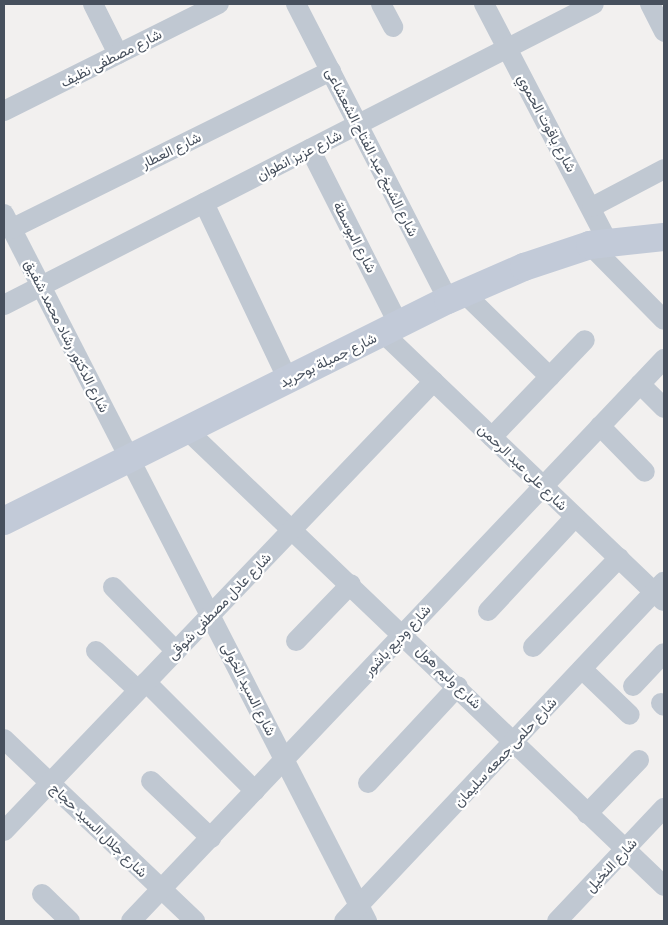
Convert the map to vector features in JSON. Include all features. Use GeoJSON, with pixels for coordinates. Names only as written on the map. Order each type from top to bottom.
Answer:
{"type":"FeatureCollection","features":[{"type":"Feature","properties":{"kind":"main road","name":"شارع جميلة بوحريد"},"geometry":{"type":"LineString","coordinates":[[4,521],[456,297],[524,267],[599,244],[664,237]]}},
{"type":"Feature","properties":{"kind":"street"},"geometry":{"type":"LineString","coordinates":[[93,4],[118,54]]}},
{"type":"Feature","properties":{"kind":"street","name":"شارع مصطفى نظيف"},"geometry":{"type":"LineString","coordinates":[[4,111],[219,4]]}},
{"type":"Feature","properties":{"kind":"street","name":"شارع الشيخ عبد الفتاح الشعشاعى"},"geometry":{"type":"LineString","coordinates":[[296,4],[358,124],[456,297],[550,377]]}},
{"type":"Feature","properties":{"kind":"street"},"geometry":{"type":"LineString","coordinates":[[381,4],[393,27]]}},
{"type":"Feature","properties":{"kind":"street","name":"شارع ياقوت الحموي"},"geometry":{"type":"LineString","coordinates":[[484,4],[592,207],[599,244]]}},
{"type":"Feature","properties":{"kind":"street","name":"شارع عزيز انطوان"},"geometry":{"type":"LineString","coordinates":[[4,305],[594,4]]}},
{"type":"Feature","properties":{"kind":"street"},"geometry":{"type":"LineString","coordinates":[[650,4],[664,32]]}},
{"type":"Feature","properties":{"kind":"street","name":"شارع العطار"},"geometry":{"type":"LineString","coordinates":[[8,221],[331,71]]}},
{"type":"Feature","properties":{"kind":"street","name":"شارع البوسطة"},"geometry":{"type":"LineString","coordinates":[[310,149],[391,329]]}},
{"type":"Feature","properties":{"kind":"street"},"geometry":{"type":"LineString","coordinates":[[592,207],[664,169]]}},
{"type":"Feature","properties":{"kind":"street"},"geometry":{"type":"LineString","coordinates":[[204,203],[288,380]]}},
{"type":"Feature","properties":{"kind":"street","name":"شارع الدكتور رشاد محمد شفيق"},"geometry":{"type":"LineString","coordinates":[[8,221],[130,458]]}},
{"type":"Feature","properties":{"kind":"street"},"geometry":{"type":"LineString","coordinates":[[599,244],[664,320]]}},
{"type":"Feature","properties":{"kind":"street","name":"شارع على عبد الرحمن"},"geometry":{"type":"LineString","coordinates":[[391,329],[434,381],[619,558],[661,592]]}},
{"type":"Feature","properties":{"kind":"street"},"geometry":{"type":"LineString","coordinates":[[492,437],[585,340]]}},
{"type":"Feature","properties":{"kind":"street","name":"شارع وديع باشور"},"geometry":{"type":"LineString","coordinates":[[132,921],[403,633],[664,360]]}},
{"type":"Feature","properties":{"kind":"street","name":"شارع عادل مصطفى شوقى"},"geometry":{"type":"LineString","coordinates":[[4,831],[434,381]]}},
{"type":"Feature","properties":{"kind":"street"},"geometry":{"type":"LineString","coordinates":[[640,384],[664,408]]}},
{"type":"Feature","properties":{"kind":"street"},"geometry":{"type":"LineString","coordinates":[[600,426],[645,472]]}},
{"type":"Feature","properties":{"kind":"street","name":"شارع وليم هول"},"geometry":{"type":"LineString","coordinates":[[187,430],[403,633],[624,850],[664,886]]}},
{"type":"Feature","properties":{"kind":"street","name":"شارع السيد الخولى"},"geometry":{"type":"LineString","coordinates":[[130,458],[363,914]]}},
{"type":"Feature","properties":{"kind":"street"},"geometry":{"type":"LineString","coordinates":[[488,611],[575,517]]}},
{"type":"Feature","properties":{"kind":"street"},"geometry":{"type":"LineString","coordinates":[[533,647],[619,558]]}},
{"type":"Feature","properties":{"kind":"street"},"geometry":{"type":"LineString","coordinates":[[296,642],[351,584]]}},
{"type":"Feature","properties":{"kind":"street"},"geometry":{"type":"LineString","coordinates":[[113,587],[176,651]]}},
{"type":"Feature","properties":{"kind":"street","name":"شارع حلمى جمعه سليمان"},"geometry":{"type":"LineString","coordinates":[[344,921],[363,914],[582,669],[661,592]]}},
{"type":"Feature","properties":{"kind":"street"},"geometry":{"type":"LineString","coordinates":[[96,651],[142,686],[255,791]]}},
{"type":"Feature","properties":{"kind":"street"},"geometry":{"type":"LineString","coordinates":[[634,686],[664,653]]}},
{"type":"Feature","properties":{"kind":"street"},"geometry":{"type":"LineString","coordinates":[[582,669],[630,715]]}},
{"type":"Feature","properties":{"kind":"street"},"geometry":{"type":"LineString","coordinates":[[368,783],[458,686]]}},
{"type":"Feature","properties":{"kind":"street","name":"شارع جلال السيد حجاج"},"geometry":{"type":"LineString","coordinates":[[4,739],[195,921]]}},
{"type":"Feature","properties":{"kind":"street"},"geometry":{"type":"LineString","coordinates":[[588,814],[640,760]]}},
{"type":"Feature","properties":{"kind":"street"},"geometry":{"type":"LineString","coordinates":[[151,781],[211,838]]}},
{"type":"Feature","properties":{"kind":"street","name":"شارع النخيل"},"geometry":{"type":"LineString","coordinates":[[557,921],[664,808]]}},
{"type":"Feature","properties":{"kind":"street"},"geometry":{"type":"LineString","coordinates":[[42,894],[70,921]]}}]}
